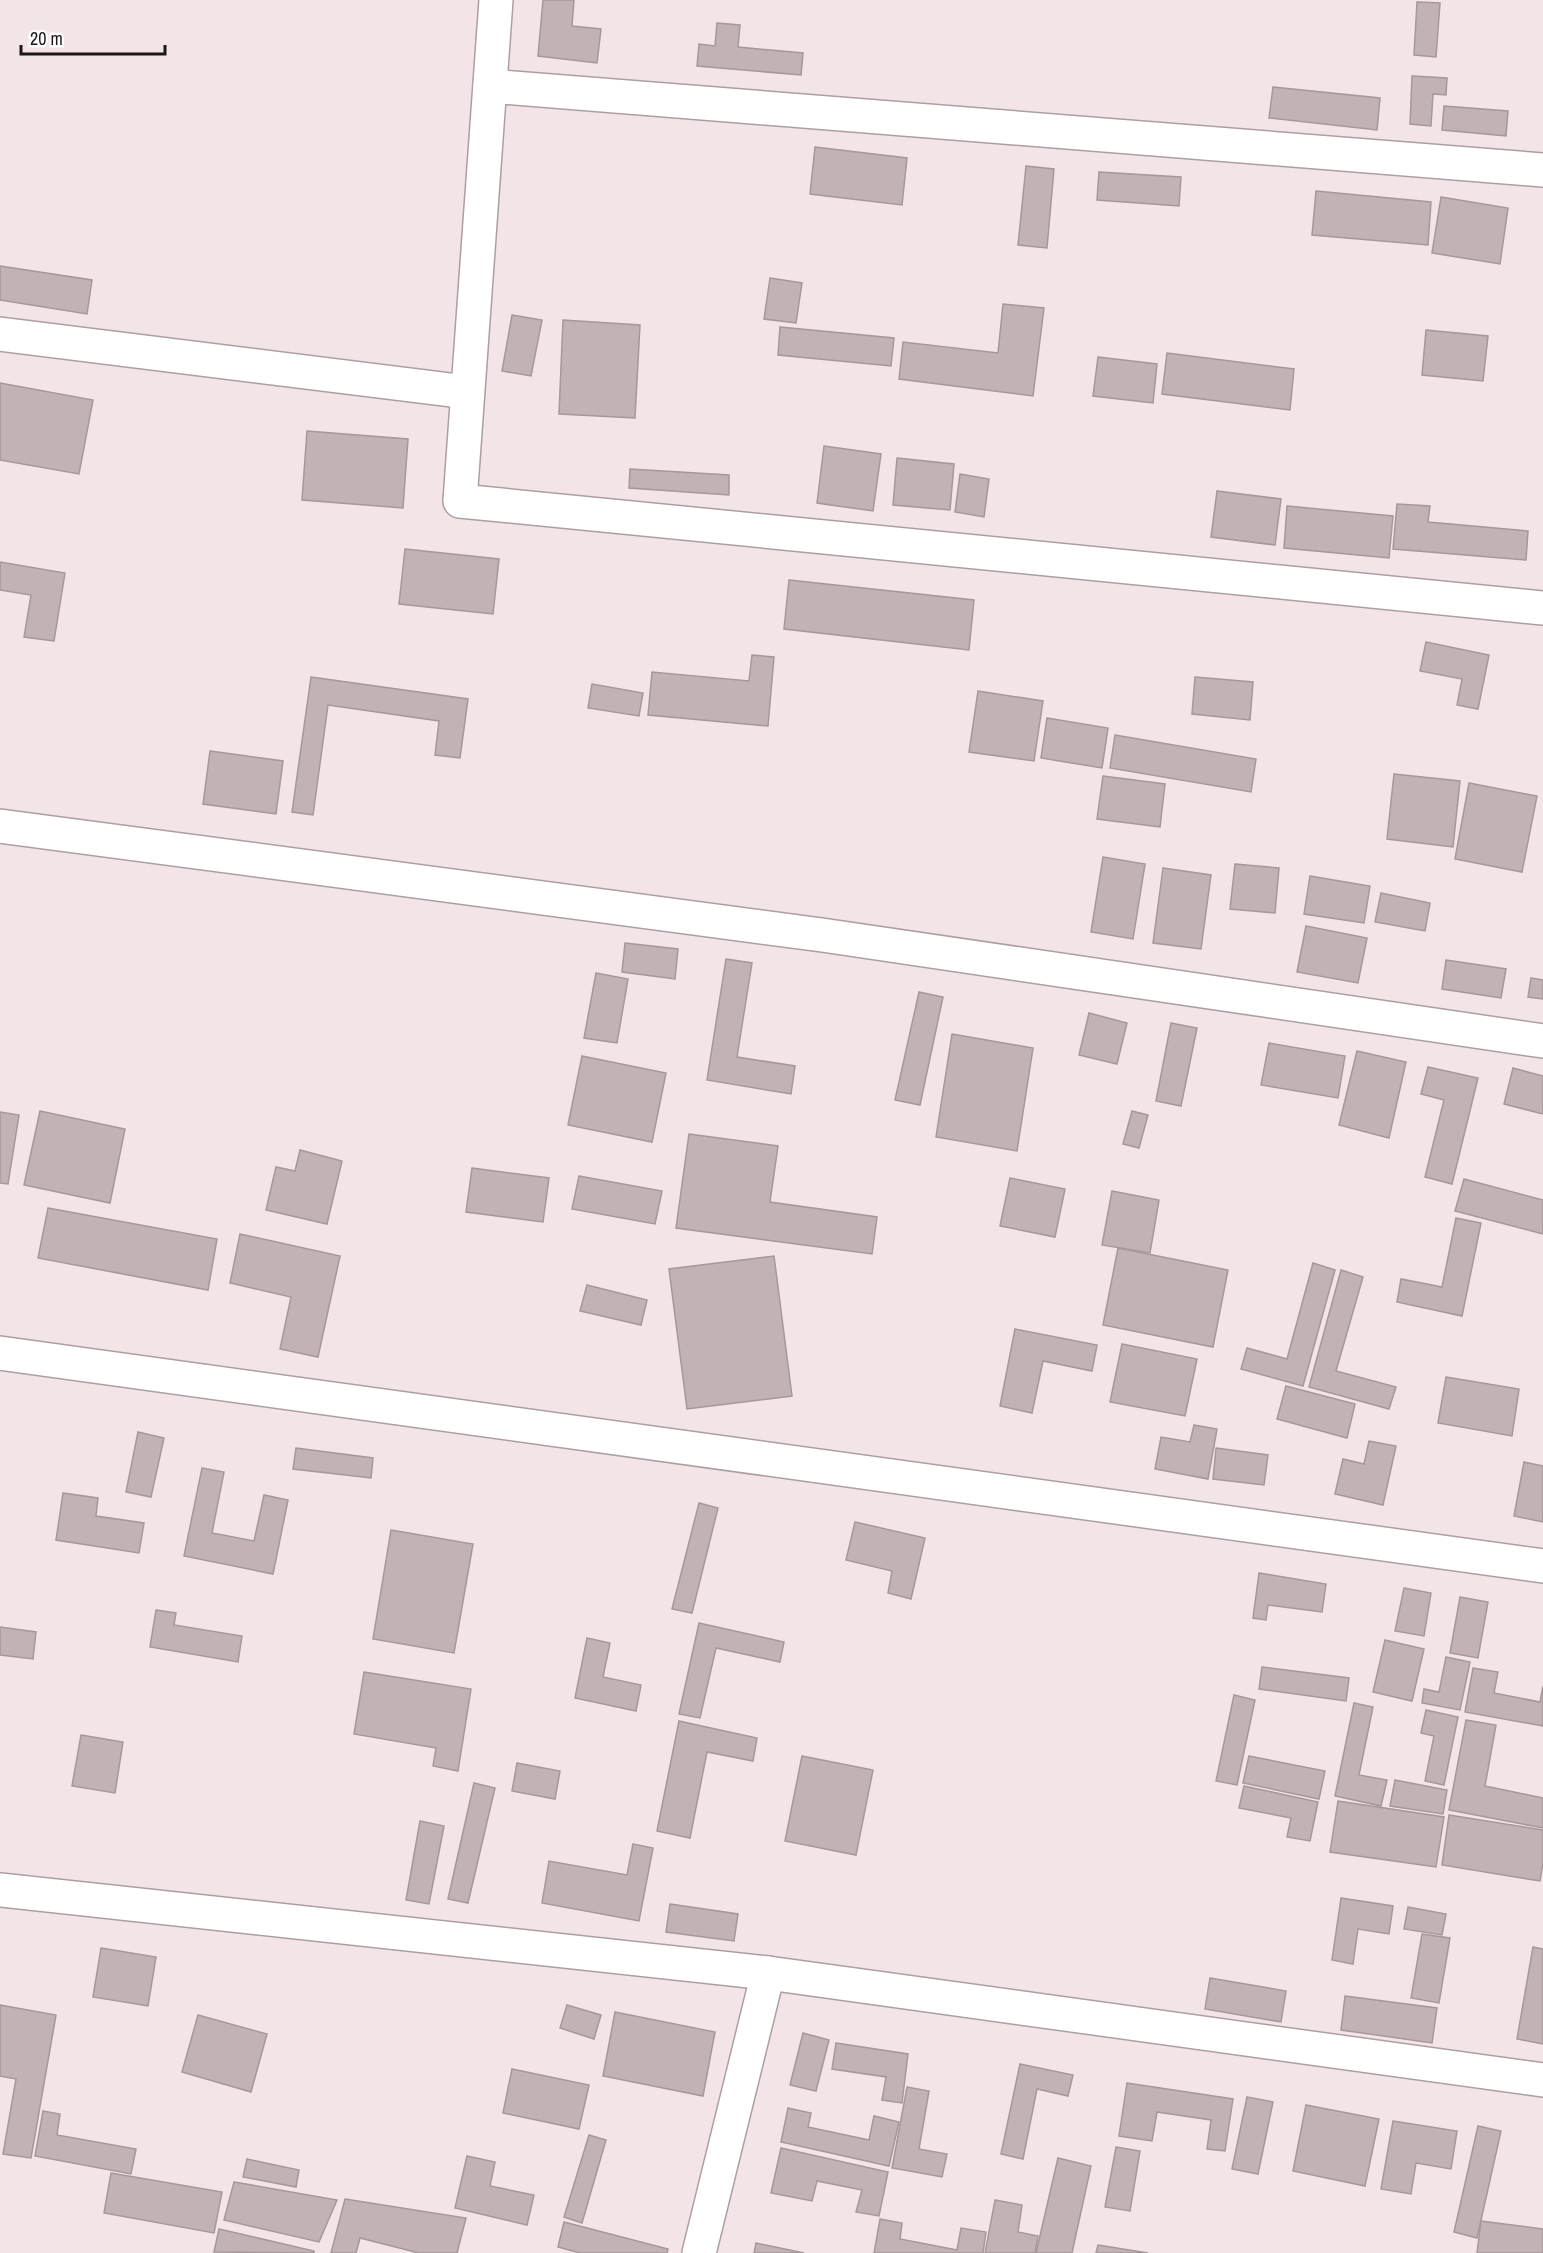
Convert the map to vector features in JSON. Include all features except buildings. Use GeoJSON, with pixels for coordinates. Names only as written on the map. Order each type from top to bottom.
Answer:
{"type":"FeatureCollection","features":[{"type":"Feature","properties":{"kind":"street"},"geometry":{"type":"LineString","coordinates":[[496,0],[460,501],[1543,608]]}},
{"type":"Feature","properties":{"kind":"street"},"geometry":{"type":"LineString","coordinates":[[490,86],[1543,170]]}},
{"type":"Feature","properties":{"kind":"street"},"geometry":{"type":"LineString","coordinates":[[0,334],[467,392]]}},
{"type":"Feature","properties":{"kind":"street"},"geometry":{"type":"LineString","coordinates":[[0,826],[822,935],[1543,1041]]}},
{"type":"Feature","properties":{"kind":"street"},"geometry":{"type":"LineString","coordinates":[[0,1353],[1543,1566]]}},
{"type":"Feature","properties":{"kind":"street"},"geometry":{"type":"LineString","coordinates":[[0,1890],[768,1973],[1543,2080]]}},
{"type":"Feature","properties":{"kind":"street"},"geometry":{"type":"LineString","coordinates":[[699,2253],[768,1973]]}}]}
